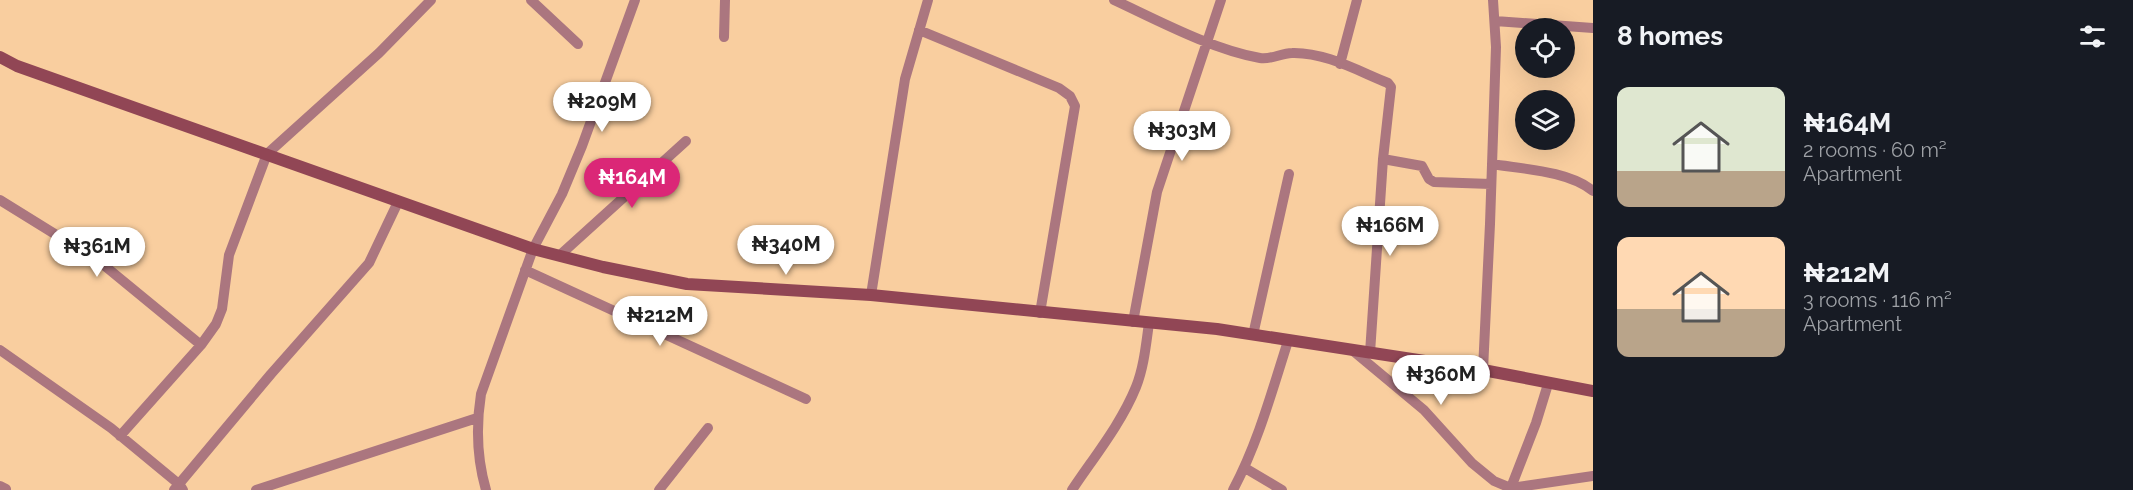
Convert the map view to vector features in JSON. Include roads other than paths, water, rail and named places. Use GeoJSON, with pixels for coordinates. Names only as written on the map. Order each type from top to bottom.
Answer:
{"type":"FeatureCollection","features":[{"type":"Feature","properties":{"kind":"street"},"geometry":{"type":"LineString","coordinates":[[120,436],[201,345],[220,316],[229,255],[267,154],[379,52],[431,0]]}},
{"type":"Feature","properties":{"kind":"street"},"geometry":{"type":"LineString","coordinates":[[531,0],[578,44]]}},
{"type":"Feature","properties":{"kind":"street"},"geometry":{"type":"LineString","coordinates":[[486,490],[480,470],[477,418],[481,394],[533,249],[562,194],[582,146],[635,0]]}},
{"type":"Feature","properties":{"kind":"street"},"geometry":{"type":"LineString","coordinates":[[724,37],[725,0]]}},
{"type":"Feature","properties":{"kind":"street"},"geometry":{"type":"LineString","coordinates":[[871,295],[905,79],[928,0]]}},
{"type":"Feature","properties":{"kind":"street"},"geometry":{"type":"LineString","coordinates":[[1114,0],[1206,42],[1259,58],[1292,53],[1316,56],[1388,83],[1391,87],[1383,159],[1370,353]]}},
{"type":"Feature","properties":{"kind":"street"},"geometry":{"type":"LineString","coordinates":[[1133,321],[1157,192],[1221,0]]}},
{"type":"Feature","properties":{"kind":"street"},"geometry":{"type":"LineString","coordinates":[[1340,64],[1357,0]]}},
{"type":"Feature","properties":{"kind":"street"},"geometry":{"type":"LineString","coordinates":[[1483,370],[1492,164],[1495,21],[1493,0]]}},
{"type":"Feature","properties":{"kind":"street"},"geometry":{"type":"LineString","coordinates":[[1495,21],[1593,28]]}},
{"type":"Feature","properties":{"kind":"street"},"geometry":{"type":"LineString","coordinates":[[918,30],[1059,88],[1070,96],[1075,106],[1040,313]]}},
{"type":"Feature","properties":{"kind":"street"},"geometry":{"type":"LineString","coordinates":[[0,57],[17,66],[533,249],[687,284],[871,295],[1216,329],[1483,370],[1593,391]]}},
{"type":"Feature","properties":{"kind":"street"},"geometry":{"type":"LineString","coordinates":[[559,256],[686,141]]}},
{"type":"Feature","properties":{"kind":"street"},"geometry":{"type":"LineString","coordinates":[[1383,159],[1422,166],[1429,179],[1434,182],[1491,184]]}},
{"type":"Feature","properties":{"kind":"street"},"geometry":{"type":"LineString","coordinates":[[1492,164],[1568,178],[1584,184],[1593,191]]}},
{"type":"Feature","properties":{"kind":"street"},"geometry":{"type":"LineString","coordinates":[[1253,335],[1289,174]]}},
{"type":"Feature","properties":{"kind":"street"},"geometry":{"type":"LineString","coordinates":[[0,200],[100,262],[201,345]]}},
{"type":"Feature","properties":{"kind":"street"},"geometry":{"type":"LineString","coordinates":[[0,350],[120,436],[179,488],[271,374],[369,263],[398,202]]}},
{"type":"Feature","properties":{"kind":"street"},"geometry":{"type":"LineString","coordinates":[[525,270],[806,399]]}},
{"type":"Feature","properties":{"kind":"street"},"geometry":{"type":"LineString","coordinates":[[1072,490],[1124,412],[1137,386],[1149,323]]}},
{"type":"Feature","properties":{"kind":"street"},"geometry":{"type":"LineString","coordinates":[[1233,490],[1245,468],[1288,341]]}},
{"type":"Feature","properties":{"kind":"street"},"geometry":{"type":"LineString","coordinates":[[1352,350],[1430,415],[1472,463],[1494,481],[1510,489],[1593,476]]}},
{"type":"Feature","properties":{"kind":"street"},"geometry":{"type":"LineString","coordinates":[[1510,489],[1536,423],[1548,384]]}},
{"type":"Feature","properties":{"kind":"street"},"geometry":{"type":"LineString","coordinates":[[256,490],[477,418]]}},
{"type":"Feature","properties":{"kind":"street"},"geometry":{"type":"LineString","coordinates":[[659,490],[708,428]]}},
{"type":"Feature","properties":{"kind":"street"},"geometry":{"type":"LineString","coordinates":[[1245,468],[1282,490]]}}]}
